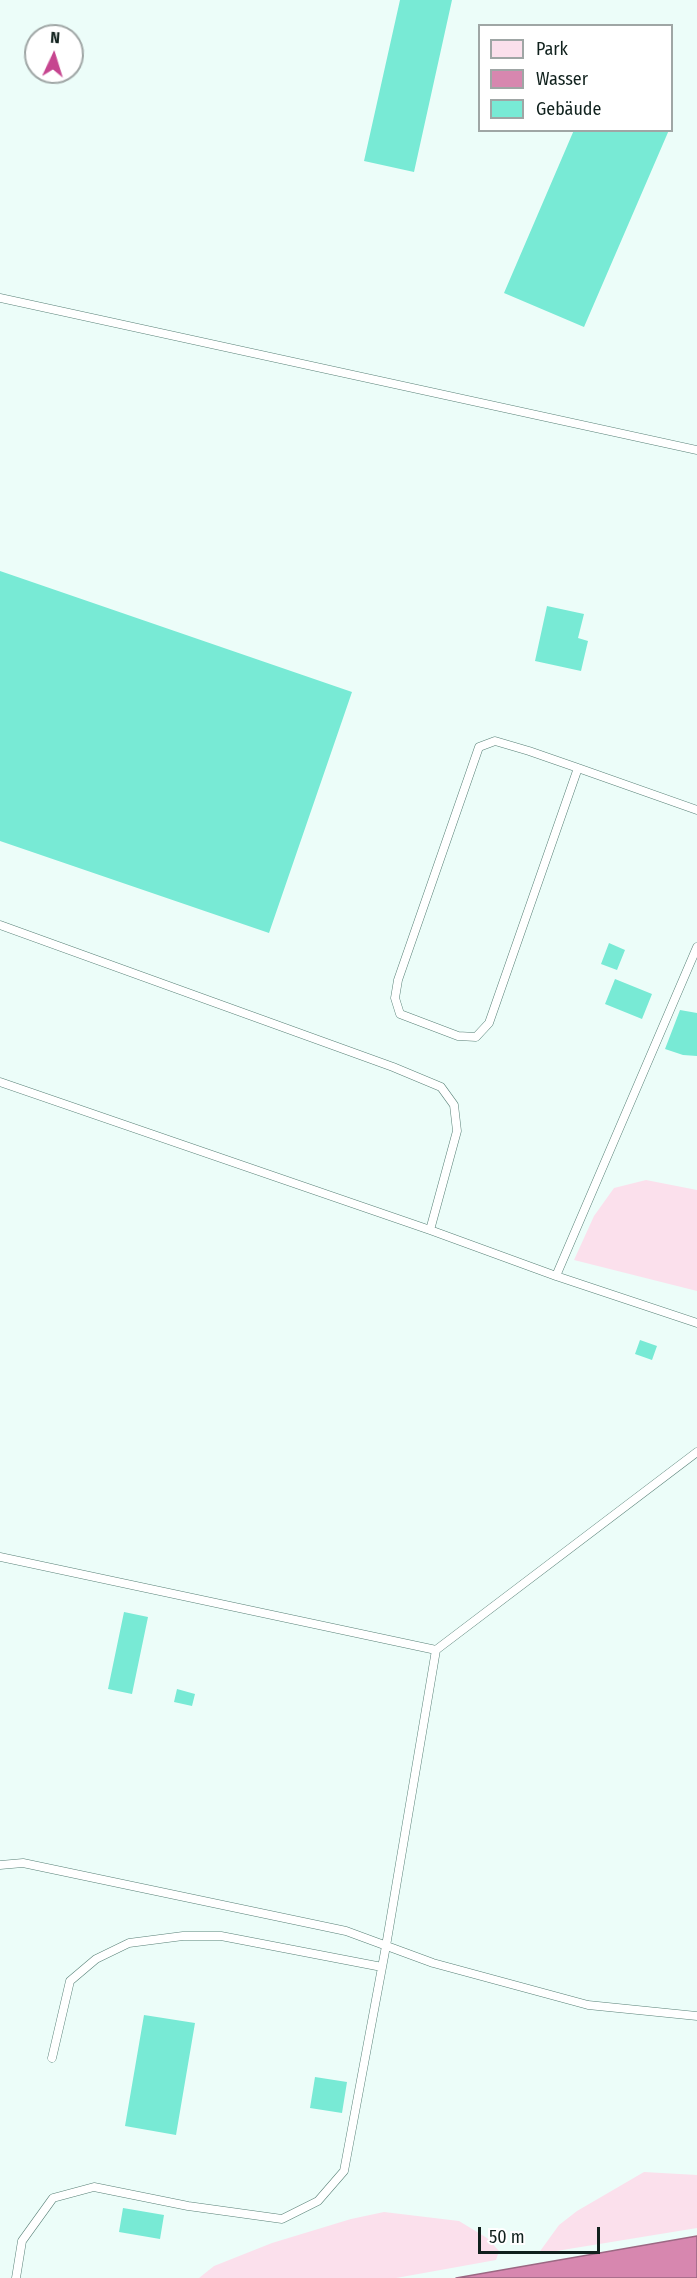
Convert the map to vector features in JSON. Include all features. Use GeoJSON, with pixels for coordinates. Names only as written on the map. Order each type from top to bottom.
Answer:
{"type":"FeatureCollection","features":[{"type":"Feature","properties":{"kind":"lane"},"geometry":{"type":"LineString","coordinates":[[0,298],[697,450]]}},
{"type":"Feature","properties":{"kind":"lane"},"geometry":{"type":"LineString","coordinates":[[578,768],[489,1023],[476,1037],[458,1036],[400,1014],[395,998],[398,980],[479,747],[495,741],[578,768],[697,810]]}},
{"type":"Feature","properties":{"kind":"lane"},"geometry":{"type":"LineString","coordinates":[[0,925],[393,1067],[441,1087],[454,1105],[457,1131],[430,1230]]}},
{"type":"Feature","properties":{"kind":"lane"},"geometry":{"type":"LineString","coordinates":[[556,1276],[697,947]]}},
{"type":"Feature","properties":{"kind":"lane"},"geometry":{"type":"LineString","coordinates":[[0,1082],[697,1323]]}},
{"type":"Feature","properties":{"kind":"lane"},"geometry":{"type":"LineString","coordinates":[[16,2278],[22,2241],[53,2198],[94,2187],[188,2206],[282,2219],[318,2200],[344,2171],[386,1946],[436,1650],[697,1452]]}},
{"type":"Feature","properties":{"kind":"lane"},"geometry":{"type":"LineString","coordinates":[[0,1557],[436,1650]]}},
{"type":"Feature","properties":{"kind":"lane"},"geometry":{"type":"LineString","coordinates":[[0,1865],[24,1863],[346,1931],[434,1963],[588,2005],[697,2016]]}},
{"type":"Feature","properties":{"kind":"lane"},"geometry":{"type":"LineString","coordinates":[[52,2058],[70,1981],[96,1959],[129,1943],[183,1936],[221,1936],[382,1966]]}},
{"type":"Feature","properties":{"kind":"green space"},"geometry":{"type":"Polygon","coordinates":[[[646,1180],[697,1190],[697,1291],[574,1260],[594,1216],[614,1188],[646,1180]]]}},
{"type":"Feature","properties":{"kind":"green space"},"geometry":{"type":"Polygon","coordinates":[[[644,2172],[697,2175],[697,2228],[538,2254],[559,2225],[577,2211],[644,2172]]]}},
{"type":"Feature","properties":{"kind":"green space"},"geometry":{"type":"Polygon","coordinates":[[[384,2212],[459,2221],[487,2238],[499,2251],[496,2260],[396,2278],[199,2278],[214,2266],[272,2243],[351,2219],[384,2212]]]}},
{"type":"Feature","properties":{"kind":"water"},"geometry":{"type":"Polygon","coordinates":[[[697,2236],[697,2278],[456,2278],[697,2236]]]}},
{"type":"Feature","properties":{"kind":"building"},"geometry":{"type":"Polygon","coordinates":[[[400,0],[452,0],[414,172],[364,161],[400,0]]]}},
{"type":"Feature","properties":{"kind":"building"},"geometry":{"type":"Polygon","coordinates":[[[573,132],[668,132],[584,327],[504,293],[573,132]]]}},
{"type":"Feature","properties":{"kind":"building"},"geometry":{"type":"Polygon","coordinates":[[[0,571],[352,692],[269,933],[0,841],[0,571]]]}},
{"type":"Feature","properties":{"kind":"building"},"geometry":{"type":"Polygon","coordinates":[[[547,606],[584,614],[578,638],[588,641],[581,671],[535,661],[547,606]]]}},
{"type":"Feature","properties":{"kind":"building"},"geometry":{"type":"Polygon","coordinates":[[[609,943],[625,950],[617,970],[601,964],[609,943]]]}},
{"type":"Feature","properties":{"kind":"building"},"geometry":{"type":"Polygon","coordinates":[[[615,979],[652,994],[642,1019],[605,1004],[615,979]]]}},
{"type":"Feature","properties":{"kind":"building"},"geometry":{"type":"Polygon","coordinates":[[[680,1010],[697,1013],[697,1056],[683,1055],[665,1049],[680,1010]]]}},
{"type":"Feature","properties":{"kind":"building"},"geometry":{"type":"Polygon","coordinates":[[[640,1340],[657,1346],[652,1360],[635,1354],[640,1340]]]}},
{"type":"Feature","properties":{"kind":"building"},"geometry":{"type":"Polygon","coordinates":[[[124,1612],[148,1617],[132,1694],[108,1689],[124,1612]]]}},
{"type":"Feature","properties":{"kind":"building"},"geometry":{"type":"Polygon","coordinates":[[[177,1689],[195,1694],[192,1706],[174,1702],[177,1689]]]}},
{"type":"Feature","properties":{"kind":"building"},"geometry":{"type":"Polygon","coordinates":[[[144,2015],[195,2023],[176,2135],[125,2126],[144,2015]]]}},
{"type":"Feature","properties":{"kind":"building"},"geometry":{"type":"Polygon","coordinates":[[[315,2077],[347,2082],[342,2113],[310,2108],[315,2077]]]}},
{"type":"Feature","properties":{"kind":"building"},"geometry":{"type":"Polygon","coordinates":[[[123,2208],[164,2215],[160,2239],[119,2232],[123,2208]]]}}]}
